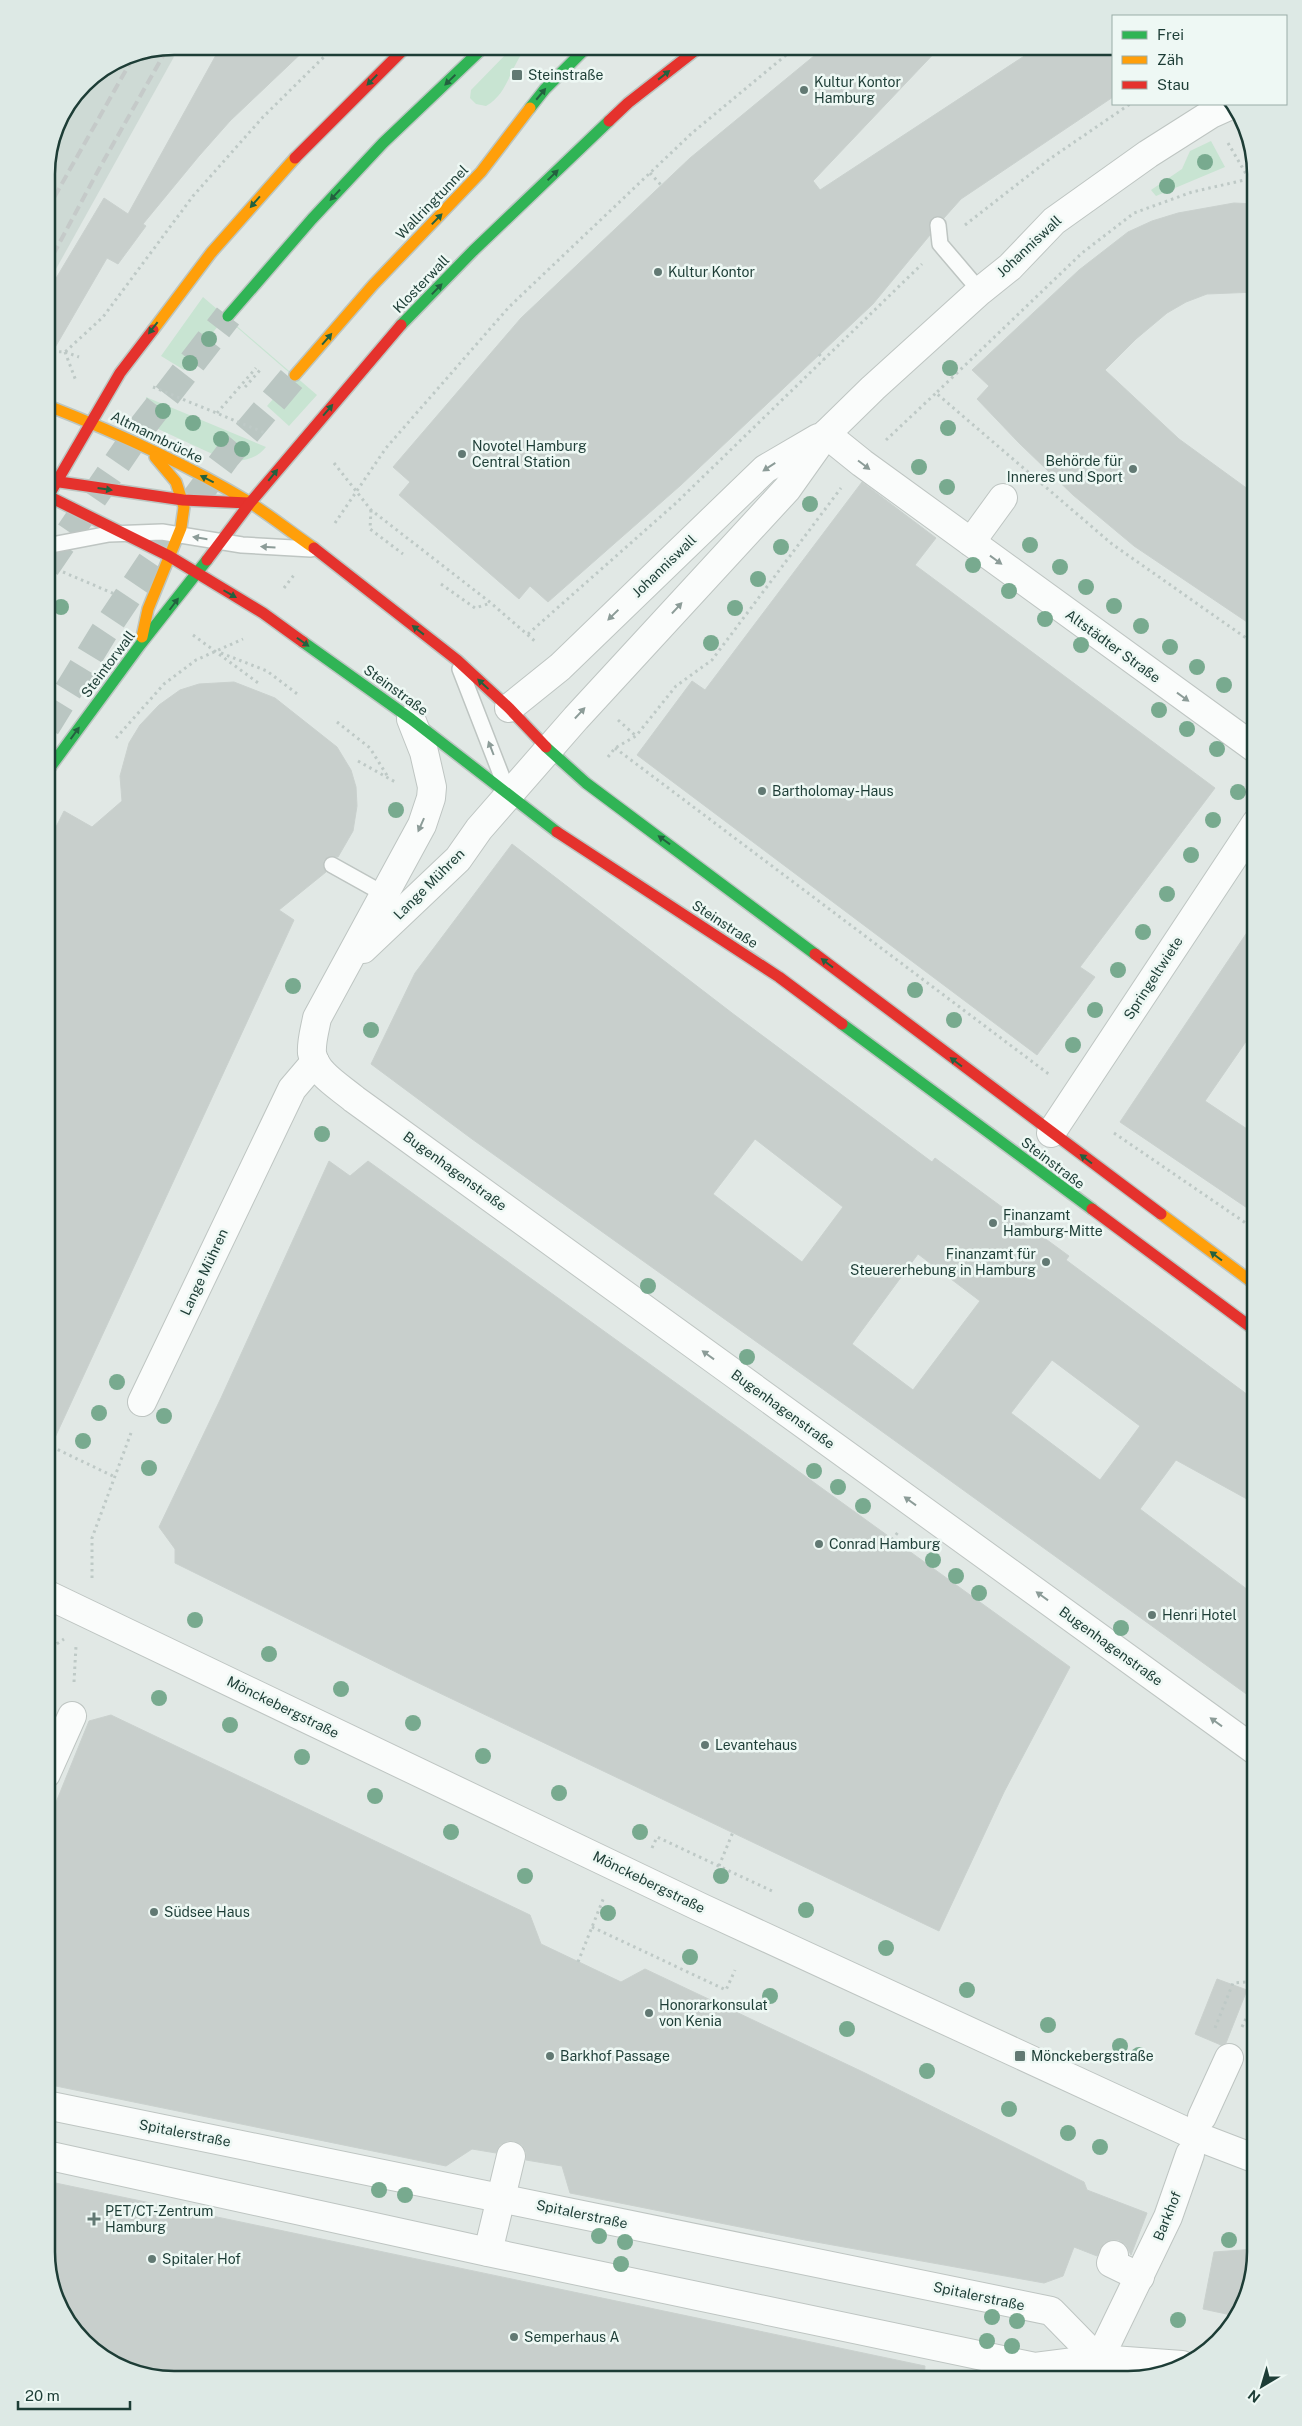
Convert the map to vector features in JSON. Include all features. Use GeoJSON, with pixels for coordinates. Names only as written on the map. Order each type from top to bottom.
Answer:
{"type":"FeatureCollection","features":[{"type":"Feature","properties":{"kind":"main road"},"geometry":{"type":"LineString","coordinates":[[55,476],[137,349],[211,253],[287,166],[398,55]]}},
{"type":"Feature","properties":{"kind":"main road"},"geometry":{"type":"LineString","coordinates":[[228,316],[312,219],[384,143],[476,55]]}},
{"type":"Feature","properties":{"kind":"main road","name":"Wallringtunnel"},"geometry":{"type":"LineString","coordinates":[[295,375],[373,285],[481,172],[545,89],[579,55]]}},
{"type":"Feature","properties":{"kind":"main road","name":"Klosterwall"},"geometry":{"type":"LineString","coordinates":[[196,574],[250,503],[402,324],[473,251],[628,103],[689,55]]}},
{"type":"Feature","properties":{"kind":"main road","name":"Altmannbrücke"},"geometry":{"type":"LineString","coordinates":[[55,408],[92,421],[250,503]]}},
{"type":"Feature","properties":{"kind":"main road"},"geometry":{"type":"LineString","coordinates":[[140,645],[148,609],[178,535],[184,507],[176,482],[150,450]]}},
{"type":"Feature","properties":{"kind":"main road"},"geometry":{"type":"LineString","coordinates":[[55,481],[183,500],[250,503]]}},
{"type":"Feature","properties":{"kind":"main road"},"geometry":{"type":"LineString","coordinates":[[55,501],[168,556]]}},
{"type":"Feature","properties":{"kind":"main road","name":"Steinstraße"},"geometry":{"type":"LineString","coordinates":[[250,503],[314,549],[457,660],[509,708],[548,749],[586,783],[1247,1278]]}},
{"type":"Feature","properties":{"kind":"main road","name":"Steinstraße"},"geometry":{"type":"LineString","coordinates":[[168,556],[263,613],[411,719],[550,828],[779,977],[1247,1324]]}},
{"type":"Feature","properties":{"kind":"main road","name":"Steintorwall"},"geometry":{"type":"LineString","coordinates":[[55,761],[140,645],[196,574]]}},
{"type":"Feature","properties":{"kind":"street","name":"Johanniswall"},"geometry":{"type":"LineString","coordinates":[[548,749],[787,489],[826,434],[873,388],[980,291],[1010,267],[1054,221],[1148,154],[1221,110]]}},
{"type":"Feature","properties":{"kind":"street","name":"Johanniswall"},"geometry":{"type":"LineString","coordinates":[[509,708],[560,667],[765,469],[826,434]]}},
{"type":"Feature","properties":{"kind":"street","name":"Altstädter Straße"},"geometry":{"type":"LineString","coordinates":[[826,434],[862,463],[1247,742]]}},
{"type":"Feature","properties":{"kind":"street"},"geometry":{"type":"LineString","coordinates":[[971,542],[1003,498]]}},
{"type":"Feature","properties":{"kind":"street","name":"Lange Mühren"},"geometry":{"type":"LineString","coordinates":[[142,1402],[292,1089],[315,1062],[312,1052],[317,1018],[422,825],[431,798],[432,787],[430,773],[411,719]]}},
{"type":"Feature","properties":{"kind":"street","name":"Lange Mühren"},"geometry":{"type":"LineString","coordinates":[[344,968],[458,858],[479,828],[548,749]]}},
{"type":"Feature","properties":{"kind":"street","name":"Springeltwiete"},"geometry":{"type":"LineString","coordinates":[[1051,1133],[1247,837]]}},
{"type":"Feature","properties":{"kind":"street","name":"Bugenhagenstraße"},"geometry":{"type":"LineString","coordinates":[[315,1062],[330,1079],[354,1099],[1247,1744]]}},
{"type":"Feature","properties":{"kind":"street","name":"Mönckebergstraße"},"geometry":{"type":"LineString","coordinates":[[55,1598],[702,1908],[1196,2136],[1247,2156]]}},
{"type":"Feature","properties":{"kind":"street"},"geometry":{"type":"LineString","coordinates":[[55,1754],[72,1716]]}},
{"type":"Feature","properties":{"kind":"street"},"geometry":{"type":"LineString","coordinates":[[1202,2117],[1229,2058]]}},
{"type":"Feature","properties":{"kind":"street","name":"Spitalerstraße"},"geometry":{"type":"LineString","coordinates":[[55,2107],[1051,2311],[1094,2370]]}},
{"type":"Feature","properties":{"kind":"street","name":"Barkhof"},"geometry":{"type":"LineString","coordinates":[[1094,2370],[1168,2217],[1190,2154]]}},
{"type":"Feature","properties":{"kind":"street"},"geometry":{"type":"LineString","coordinates":[[55,2156],[488,2252],[1035,2367],[1094,2370],[1161,2366]]}},
{"type":"Feature","properties":{"kind":"street"},"geometry":{"type":"LineString","coordinates":[[488,2252],[511,2156]]}},
{"type":"Feature","properties":{"kind":"street"},"geometry":{"type":"LineString","coordinates":[[1114,2255],[1111,2263],[1140,2277]]}},
{"type":"Feature","properties":{"kind":"lane"},"geometry":{"type":"LineString","coordinates":[[938,225],[940,244],[980,291]]}},
{"type":"Feature","properties":{"kind":"lane"},"geometry":{"type":"LineString","coordinates":[[55,544],[122,533],[162,532],[242,545],[314,549]]}},
{"type":"Feature","properties":{"kind":"lane"},"geometry":{"type":"LineString","coordinates":[[457,660],[509,794]]}},
{"type":"Feature","properties":{"kind":"lane"},"geometry":{"type":"LineString","coordinates":[[332,865],[384,894]]}},
{"type":"Feature","properties":{"kind":"path"},"geometry":{"type":"LineString","coordinates":[[65,352],[103,316],[193,196],[263,117],[326,55]]}},
{"type":"Feature","properties":{"kind":"path"},"geometry":{"type":"LineString","coordinates":[[358,492],[386,448],[509,307],[692,133],[785,55]]}},
{"type":"Feature","properties":{"kind":"path"},"geometry":{"type":"LineString","coordinates":[[334,463],[370,510],[491,603],[528,634],[676,503],[824,360],[940,244],[1051,158],[1129,105]]}},
{"type":"Feature","properties":{"kind":"path"},"geometry":{"type":"LineString","coordinates":[[1221,110],[1247,174]]}},
{"type":"Feature","properties":{"kind":"path"},"geometry":{"type":"LineString","coordinates":[[650,173],[661,185]]}},
{"type":"Feature","properties":{"kind":"path"},"geometry":{"type":"LineString","coordinates":[[636,736],[676,686],[712,660],[862,463],[1082,253],[1134,213],[1192,192],[1247,179]]}},
{"type":"Feature","properties":{"kind":"path"},"geometry":{"type":"LineString","coordinates":[[55,349],[79,357]]}},
{"type":"Feature","properties":{"kind":"path"},"geometry":{"type":"LineString","coordinates":[[819,354],[824,360]]}},
{"type":"Feature","properties":{"kind":"path"},"geometry":{"type":"LineString","coordinates":[[217,413],[256,368]]}},
{"type":"Feature","properties":{"kind":"path"},"geometry":{"type":"LineString","coordinates":[[149,385],[268,434]]}},
{"type":"Feature","properties":{"kind":"path"},"geometry":{"type":"LineString","coordinates":[[936,393],[1112,544],[1247,639]]}},
{"type":"Feature","properties":{"kind":"path"},"geometry":{"type":"LineString","coordinates":[[370,510],[370,529],[403,554]]}},
{"type":"Feature","properties":{"kind":"path"},"geometry":{"type":"LineString","coordinates":[[73,576],[90,584]]}},
{"type":"Feature","properties":{"kind":"path"},"geometry":{"type":"LineString","coordinates":[[442,584],[475,608],[491,603]]}},
{"type":"Feature","properties":{"kind":"path"},"geometry":{"type":"LineString","coordinates":[[199,638],[261,685]]}},
{"type":"Feature","properties":{"kind":"path"},"geometry":{"type":"LineString","coordinates":[[113,742],[164,684],[196,660],[216,651],[267,671],[300,696]]}},
{"type":"Feature","properties":{"kind":"path"},"geometry":{"type":"LineString","coordinates":[[336,722],[370,748],[389,779],[358,761]]}},
{"type":"Feature","properties":{"kind":"path"},"geometry":{"type":"LineString","coordinates":[[615,748],[1048,1074],[1106,1128],[1247,1224]]}},
{"type":"Feature","properties":{"kind":"path"},"geometry":{"type":"LineString","coordinates":[[92,1581],[92,1538],[142,1402]]}},
{"type":"Feature","properties":{"kind":"path"},"geometry":{"type":"LineString","coordinates":[[55,1448],[115,1477]]}},
{"type":"Feature","properties":{"kind":"path"},"geometry":{"type":"LineString","coordinates":[[72,1716],[76,1640]]}},
{"type":"Feature","properties":{"kind":"path"},"geometry":{"type":"LineString","coordinates":[[702,1908],[733,1832]]}},
{"type":"Feature","properties":{"kind":"path"},"geometry":{"type":"LineString","coordinates":[[652,1848],[657,1837],[772,1891]]}},
{"type":"Feature","properties":{"kind":"path"},"geometry":{"type":"LineString","coordinates":[[578,1962],[606,1891]]}},
{"type":"Feature","properties":{"kind":"path"},"geometry":{"type":"LineString","coordinates":[[592,1927],[726,1990],[735,1970]]}},
{"type":"Feature","properties":{"kind":"path"},"geometry":{"type":"LineString","coordinates":[[1213,2032],[1233,1983],[1247,1982]]}},
{"type":"Feature","properties":{"kind":"shaded area"},"geometry":{"type":"Polygon","coordinates":[[[175,55],[55,271],[55,166],[59,143],[71,115],[90,90],[121,67],[151,57],[175,55]]]}},
{"type":"Feature","properties":{"kind":"green space"},"geometry":{"type":"Polygon","coordinates":[[[505,55],[521,55],[500,94],[494,101],[486,106],[476,104],[470,98],[471,90],[505,55]]]}},
{"type":"Feature","properties":{"kind":"green space"},"geometry":{"type":"Polygon","coordinates":[[[1211,141],[1225,167],[1156,196],[1151,190],[1182,169],[1190,151],[1211,141]]]}},
{"type":"Feature","properties":{"kind":"green space"},"geometry":{"type":"Polygon","coordinates":[[[203,297],[317,395],[289,426],[267,406],[293,376],[225,317],[184,370],[161,356],[203,297]]]}},
{"type":"Feature","properties":{"kind":"green space"},"geometry":{"type":"Polygon","coordinates":[[[146,397],[266,447],[256,456],[244,460],[219,457],[145,423],[146,397]]]}},
{"type":"Feature","properties":{"kind":"building"},"geometry":{"type":"Polygon","coordinates":[[[216,55],[300,55],[230,121],[199,156],[143,224],[146,226],[118,264],[107,258],[55,348],[55,280],[104,198],[128,214],[216,55]]]}},
{"type":"Feature","properties":{"kind":"building"},"geometry":{"type":"Polygon","coordinates":[[[815,55],[932,55],[813,181],[820,190],[1026,55],[1112,55],[1112,98],[961,199],[944,218],[938,216],[932,218],[929,225],[930,235],[873,304],[681,485],[548,602],[530,586],[519,599],[399,495],[410,482],[393,467],[521,318],[690,158],[815,55]]]}},
{"type":"Feature","properties":{"kind":"building","name":"Behörde für Inneres und Sport"},"geometry":{"type":"Polygon","coordinates":[[[1234,203],[1247,204],[1247,292],[1207,294],[1186,302],[1167,313],[1136,339],[1105,370],[1179,439],[1247,488],[1247,622],[1134,546],[1073,495],[977,399],[989,386],[972,370],[1079,270],[1128,232],[1152,221],[1178,213],[1234,203]]]}},
{"type":"Feature","properties":{"kind":"building"},"geometry":{"type":"Polygon","coordinates":[[[862,482],[936,538],[915,565],[1215,788],[1080,967],[1095,977],[1037,1055],[637,755],[692,681],[705,690],[862,482]]]}},
{"type":"Feature","properties":{"kind":"building"},"geometry":{"type":"Polygon","coordinates":[[[234,682],[275,698],[337,747],[351,770],[356,787],[357,806],[353,831],[338,857],[331,856],[324,860],[323,866],[326,872],[279,910],[294,920],[55,1438],[55,829],[64,811],[92,827],[122,801],[120,776],[129,743],[140,725],[159,705],[180,690],[199,684],[234,682]]]}},
{"type":"Feature","properties":{"kind":"building"},"geometry":{"type":"Polygon","coordinates":[[[512,844],[732,1013],[932,1162],[935,1158],[1069,1256],[1066,1260],[1247,1394],[1247,1499],[1176,1460],[1140,1509],[1247,1589],[1247,1695],[472,1139],[371,1064],[415,973],[512,844]],[[755,1139],[713,1194],[802,1262],[843,1207],[755,1139]],[[918,1254],[852,1344],[913,1390],[980,1301],[918,1254]],[[1052,1360],[1011,1413],[1100,1480],[1140,1426],[1052,1360]]]}},
{"type":"Feature","properties":{"kind":"building"},"geometry":{"type":"Polygon","coordinates":[[[1247,932],[1247,1040],[1205,1101],[1247,1129],[1247,1208],[1120,1122],[1247,932]]]}},
{"type":"Feature","properties":{"kind":"building"},"geometry":{"type":"Polygon","coordinates":[[[329,1161],[350,1176],[368,1161],[1070,1667],[1004,1792],[939,1931],[408,1678],[175,1563],[175,1549],[159,1527],[221,1398],[329,1161]]]}},
{"type":"Feature","properties":{"kind":"building"},"geometry":{"type":"Polygon","coordinates":[[[111,1715],[530,1915],[541,1944],[621,1982],[645,1969],[863,2072],[1084,2182],[1087,2190],[1147,2213],[1131,2255],[1126,2245],[1119,2240],[1111,2240],[1104,2243],[1097,2256],[1074,2247],[1063,2276],[1044,2283],[805,2240],[570,2193],[562,2166],[526,2160],[526,2152],[522,2145],[514,2141],[507,2141],[500,2145],[496,2153],[472,2149],[446,2166],[55,2086],[55,1805],[89,1721],[111,1715]]]}},
{"type":"Feature","properties":{"kind":"building"},"geometry":{"type":"Polygon","coordinates":[[[1217,1979],[1247,1990],[1226,2043],[1221,2045],[1195,2034],[1217,1979]]]}},
{"type":"Feature","properties":{"kind":"building"},"geometry":{"type":"Polygon","coordinates":[[[55,2183],[925,2366],[925,2371],[166,2371],[151,2369],[121,2359],[108,2351],[90,2336],[71,2311],[61,2290],[56,2267],[55,2183]]]}},
{"type":"Feature","properties":{"kind":"building"},"geometry":{"type":"Polygon","coordinates":[[[1247,2250],[1243,2283],[1235,2305],[1229,2315],[1203,2309],[1214,2252],[1247,2250]]]}},
{"type":"Feature","properties":{"kind":"tunnel"},"geometry":{"type":"LineString","coordinates":[[55,554],[139,431],[228,316]]}},
{"type":"Feature","properties":{"kind":"tunnel"},"geometry":{"type":"LineString","coordinates":[[195,499],[227,456],[295,375]]}},
{"type":"Feature","properties":{"kind":"tunnel"},"geometry":{"type":"LineString","coordinates":[[55,712],[104,632],[171,532]]}},
{"type":"Feature","properties":{"kind":"railway"},"geometry":{"type":"LineString","coordinates":[[55,251],[163,55]]}},
{"type":"Feature","properties":{"kind":"railway"},"geometry":{"type":"LineString","coordinates":[[55,196],[129,64]]}},
{"type":"Feature","properties":{"kind":"traffic: fast"},"geometry":{"type":"LineString","coordinates":[[228,316],[312,219],[383,143],[476,55]]}},
{"type":"Feature","properties":{"kind":"traffic: fast"},"geometry":{"type":"LineString","coordinates":[[530,108],[545,89],[579,55]]}},
{"type":"Feature","properties":{"kind":"traffic: fast"},"geometry":{"type":"LineString","coordinates":[[401,325],[473,251],[609,121]]}},
{"type":"Feature","properties":{"kind":"traffic: fast"},"geometry":{"type":"LineString","coordinates":[[55,761],[140,645],[207,560]]}},
{"type":"Feature","properties":{"kind":"traffic: fast"},"geometry":{"type":"LineString","coordinates":[[303,642],[411,719],[557,832]]}},
{"type":"Feature","properties":{"kind":"traffic: fast"},"geometry":{"type":"LineString","coordinates":[[546,747],[586,783],[815,954]]}},
{"type":"Feature","properties":{"kind":"traffic: fast"},"geometry":{"type":"LineString","coordinates":[[842,1024],[1092,1209]]}},
{"type":"Feature","properties":{"kind":"traffic: slow"},"geometry":{"type":"LineString","coordinates":[[295,375],[373,285],[481,172],[530,108]]}},
{"type":"Feature","properties":{"kind":"traffic: slow"},"geometry":{"type":"LineString","coordinates":[[153,330],[211,253],[295,158]]}},
{"type":"Feature","properties":{"kind":"traffic: slow"},"geometry":{"type":"LineString","coordinates":[[55,409],[124,437],[200,474],[249,502],[314,548]]}},
{"type":"Feature","properties":{"kind":"traffic: slow"},"geometry":{"type":"LineString","coordinates":[[142,637],[148,609],[181,528],[184,507],[176,482],[155,457]]}},
{"type":"Feature","properties":{"kind":"traffic: slow"},"geometry":{"type":"LineString","coordinates":[[1161,1214],[1247,1278]]}},
{"type":"Feature","properties":{"kind":"traffic: jam"},"geometry":{"type":"LineString","coordinates":[[295,158],[398,55]]}},
{"type":"Feature","properties":{"kind":"traffic: jam"},"geometry":{"type":"LineString","coordinates":[[609,121],[628,103],[689,55]]}},
{"type":"Feature","properties":{"kind":"traffic: jam"},"geometry":{"type":"LineString","coordinates":[[207,560],[250,503],[401,325]]}},
{"type":"Feature","properties":{"kind":"traffic: jam"},"geometry":{"type":"LineString","coordinates":[[55,485],[120,373],[153,330]]}},
{"type":"Feature","properties":{"kind":"traffic: jam"},"geometry":{"type":"LineString","coordinates":[[55,481],[183,500],[248,503]]}},
{"type":"Feature","properties":{"kind":"traffic: jam"},"geometry":{"type":"LineString","coordinates":[[55,499],[169,556],[263,613],[303,642]]}},
{"type":"Feature","properties":{"kind":"traffic: jam"},"geometry":{"type":"LineString","coordinates":[[314,548],[457,660],[509,708],[546,747]]}},
{"type":"Feature","properties":{"kind":"traffic: jam"},"geometry":{"type":"LineString","coordinates":[[557,832],[779,977],[842,1024]]}},
{"type":"Feature","properties":{"kind":"traffic: jam"},"geometry":{"type":"LineString","coordinates":[[815,954],[1161,1214]]}},
{"type":"Feature","properties":{"kind":"traffic: jam"},"geometry":{"type":"LineString","coordinates":[[1092,1209],[1247,1324]]}},
{"type":"Feature","properties":{"kind":"place","name":"Steinstraße"},"geometry":{"type":"Point","coordinates":[517,75]}},
{"type":"Feature","properties":{"kind":"place","name":"Kultur Kontor Hamburg"},"geometry":{"type":"Point","coordinates":[804,90]}},
{"type":"Feature","properties":{"kind":"place","name":"Kultur Kontor"},"geometry":{"type":"Point","coordinates":[658,272]}},
{"type":"Feature","properties":{"kind":"place","name":"Novotel Hamburg Central Station"},"geometry":{"type":"Point","coordinates":[462,454]}},
{"type":"Feature","properties":{"kind":"place","name":"Behörde für Inneres und Sport"},"geometry":{"type":"Point","coordinates":[1133,469]}},
{"type":"Feature","properties":{"kind":"place","name":"Bartholomay-Haus"},"geometry":{"type":"Point","coordinates":[762,791]}},
{"type":"Feature","properties":{"kind":"place","name":"Finanzamt Hamburg-Mitte"},"geometry":{"type":"Point","coordinates":[993,1223]}},
{"type":"Feature","properties":{"kind":"place","name":"Finanzamt für Steuererhebung in Hamburg"},"geometry":{"type":"Point","coordinates":[1046,1262]}},
{"type":"Feature","properties":{"kind":"place","name":"Conrad Hamburg"},"geometry":{"type":"Point","coordinates":[819,1544]}},
{"type":"Feature","properties":{"kind":"place","name":"Henri Hotel"},"geometry":{"type":"Point","coordinates":[1152,1615]}},
{"type":"Feature","properties":{"kind":"place","name":"Levantehaus"},"geometry":{"type":"Point","coordinates":[705,1745]}},
{"type":"Feature","properties":{"kind":"place","name":"Südsee Haus"},"geometry":{"type":"Point","coordinates":[154,1912]}},
{"type":"Feature","properties":{"kind":"place","name":"Honorarkonsulat von Kenia"},"geometry":{"type":"Point","coordinates":[649,2013]}},
{"type":"Feature","properties":{"kind":"place","name":"Barkhof Passage"},"geometry":{"type":"Point","coordinates":[550,2056]}},
{"type":"Feature","properties":{"kind":"place","name":"Mönckebergstraße"},"geometry":{"type":"Point","coordinates":[1020,2056]}},
{"type":"Feature","properties":{"kind":"place","name":"PET/CT-Zentrum Hamburg"},"geometry":{"type":"Point","coordinates":[94,2219]}},
{"type":"Feature","properties":{"kind":"place","name":"Spitaler Hof"},"geometry":{"type":"Point","coordinates":[152,2259]}},
{"type":"Feature","properties":{"kind":"place","name":"Semperhaus A"},"geometry":{"type":"Point","coordinates":[514,2337]}}]}
